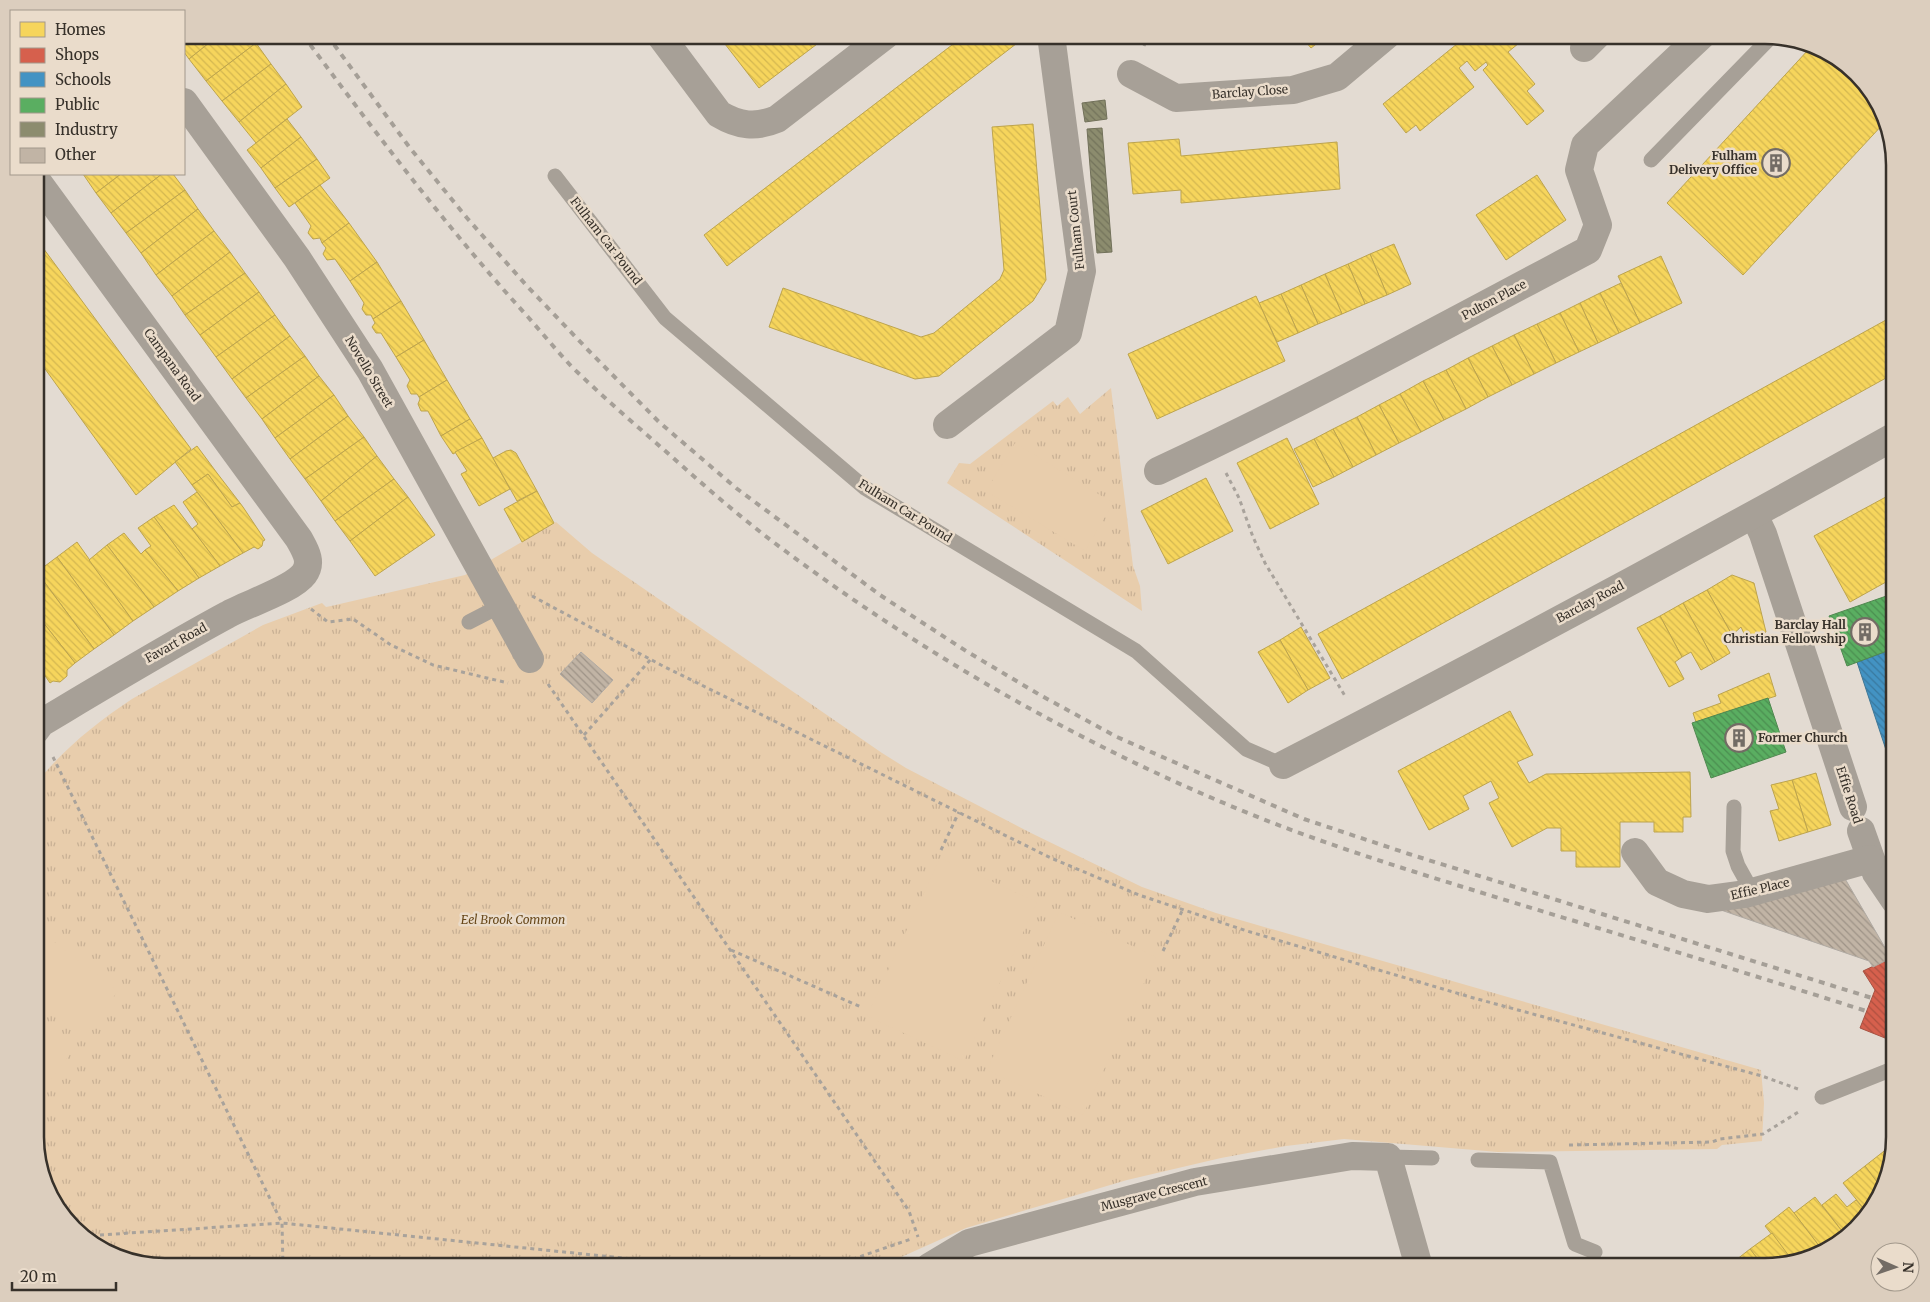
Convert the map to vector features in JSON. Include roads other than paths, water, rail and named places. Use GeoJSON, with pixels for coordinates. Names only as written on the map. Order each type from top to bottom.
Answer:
{"type":"FeatureCollection","features":[{"type":"Feature","properties":{"kind":"street"},"geometry":{"type":"LineString","coordinates":[[667,44],[719,114],[731,121],[756,126],[777,119],[874,44]]}},
{"type":"Feature","properties":{"kind":"street","name":"Fulham Court"},"geometry":{"type":"LineString","coordinates":[[947,425],[1068,334],[1082,271],[1052,44]]}},
{"type":"Feature","properties":{"kind":"street","name":"Barclay Close"},"geometry":{"type":"LineString","coordinates":[[1131,74],[1176,98],[1293,90],[1337,77],[1376,44]]}},
{"type":"Feature","properties":{"kind":"street","name":"Pulton Place"},"geometry":{"type":"LineString","coordinates":[[1158,471],[1213,446],[1588,250],[1598,225],[1578,170],[1585,145],[1692,44]]}},
{"type":"Feature","properties":{"kind":"street","name":"Novello Street"},"geometry":{"type":"LineString","coordinates":[[185,103],[297,258],[370,370],[530,659]]}},
{"type":"Feature","properties":{"kind":"street","name":"Campana Road"},"geometry":{"type":"LineString","coordinates":[[44,190],[299,539],[307,554]]}},
{"type":"Feature","properties":{"kind":"street","name":"Barclay Road"},"geometry":{"type":"LineString","coordinates":[[1283,765],[1754,515],[1886,441]]}},
{"type":"Feature","properties":{"kind":"street","name":"Effie Road"},"geometry":{"type":"LineString","coordinates":[[1754,515],[1763,534],[1857,819],[1886,881]]}},
{"type":"Feature","properties":{"kind":"street","name":"Favart Road"},"geometry":{"type":"LineString","coordinates":[[44,719],[162,650],[230,613],[297,580],[306,571],[308,563],[307,554]]}},
{"type":"Feature","properties":{"kind":"street","name":"Effie Place"},"geometry":{"type":"LineString","coordinates":[[1635,852],[1657,882],[1683,894],[1708,899],[1880,867]]}},
{"type":"Feature","properties":{"kind":"street","name":"Musgrave Crescent"},"geometry":{"type":"LineString","coordinates":[[924,1254],[1195,1182],[1352,1156],[1388,1157]]}},
{"type":"Feature","properties":{"kind":"street"},"geometry":{"type":"LineString","coordinates":[[1388,1157],[1416,1258]]}},
{"type":"Feature","properties":{"kind":"lane"},"geometry":{"type":"LineString","coordinates":[[1651,160],[1758,44]]}},
{"type":"Feature","properties":{"kind":"lane","name":"Fulham Car Pound"},"geometry":{"type":"LineString","coordinates":[[555,176],[665,318],[865,488],[1136,651],[1246,749],[1283,765]]}},
{"type":"Feature","properties":{"kind":"lane"},"geometry":{"type":"LineString","coordinates":[[469,622],[500,606]]}},
{"type":"Feature","properties":{"kind":"lane"},"geometry":{"type":"LineString","coordinates":[[1734,807],[1733,851],[1738,866],[1753,892]]}},
{"type":"Feature","properties":{"kind":"lane"},"geometry":{"type":"LineString","coordinates":[[1822,1097],[1886,1072]]}},
{"type":"Feature","properties":{"kind":"lane"},"geometry":{"type":"LineString","coordinates":[[1388,1157],[1432,1158]]}},
{"type":"Feature","properties":{"kind":"lane"},"geometry":{"type":"LineString","coordinates":[[1478,1160],[1550,1162],[1575,1244],[1595,1252]]}},
{"type":"Feature","properties":{"kind":"railway"},"geometry":{"type":"LineString","coordinates":[[310,44],[440,214],[572,367],[728,506],[758,530],[846,594],[966,672],[1091,741],[1155,773],[1220,802],[1286,828],[1416,872],[1866,1011]]}},
{"type":"Feature","properties":{"kind":"railway"},"geometry":{"type":"LineString","coordinates":[[334,44],[410,148],[467,218],[526,285],[659,422],[736,488],[880,595],[966,651],[1040,695],[1117,737],[1304,819],[1409,854],[1872,998]]}},
{"type":"Feature","properties":{"kind":"place","name":"Fulham Delivery Office"},"geometry":{"type":"Point","coordinates":[1776,163]}},
{"type":"Feature","properties":{"kind":"place","name":"Barclay Hall Christian Fellowship"},"geometry":{"type":"Point","coordinates":[1865,632]}},
{"type":"Feature","properties":{"kind":"place","name":"Former Church"},"geometry":{"type":"Point","coordinates":[1739,738]}},
{"type":"Feature","properties":{"kind":"park label","name":"Eel Brook Common"},"geometry":{"type":"Point","coordinates":[513,920]}}]}
